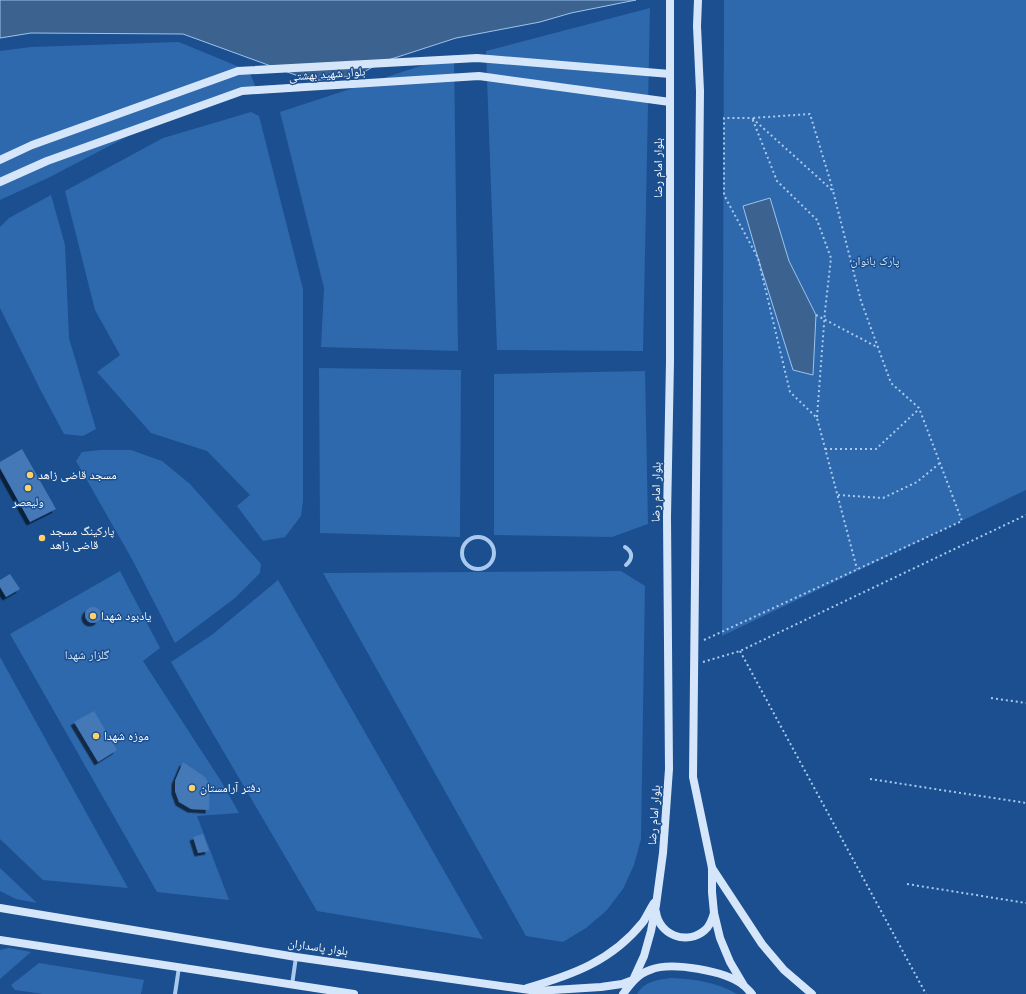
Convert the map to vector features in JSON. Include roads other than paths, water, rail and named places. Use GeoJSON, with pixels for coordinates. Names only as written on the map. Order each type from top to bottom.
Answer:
{"type":"FeatureCollection","features":[{"type":"Feature","properties":{"kind":"main road","name":"بلوار امام رضا"},"geometry":{"type":"LineString","coordinates":[[633,980],[644,956],[651,931],[663,853],[669,769],[667,517],[670,362],[670,0]]}},
{"type":"Feature","properties":{"kind":"main road"},"geometry":{"type":"LineString","coordinates":[[698,0],[700,91],[693,777],[712,868],[714,913],[720,938],[730,962],[743,984],[752,994]]}},
{"type":"Feature","properties":{"kind":"main road","name":"بلوار شهید بهشتی"},"geometry":{"type":"LineString","coordinates":[[0,160],[32,145],[238,71],[477,58],[670,74]]}},
{"type":"Feature","properties":{"kind":"main road","name":"بلوار شهید بهشتی"},"geometry":{"type":"LineString","coordinates":[[0,182],[47,161],[242,91],[478,76],[670,102]]}},
{"type":"Feature","properties":{"kind":"main road"},"geometry":{"type":"LineString","coordinates":[[712,868],[762,944],[784,970],[812,994]]}},
{"type":"Feature","properties":{"kind":"main road"},"geometry":{"type":"LineString","coordinates":[[656,901],[656,914],[664,930],[681,938],[690,938],[702,932],[711,922],[714,913]]}},
{"type":"Feature","properties":{"kind":"main road"},"geometry":{"type":"LineString","coordinates":[[524,989],[554,980],[582,969],[610,954],[644,921],[656,901]]}},
{"type":"Feature","properties":{"kind":"main road","name":"بلوار پاسداران"},"geometry":{"type":"LineString","coordinates":[[0,908],[296,957],[537,991],[593,990],[622,984],[633,980]]}},
{"type":"Feature","properties":{"kind":"main road"},"geometry":{"type":"LineString","coordinates":[[0,940],[354,994]]}},
{"type":"Feature","properties":{"kind":"main road"},"geometry":{"type":"LineString","coordinates":[[623,994],[633,980],[651,969],[671,967],[707,970],[743,984]]}},
{"type":"Feature","properties":{"kind":"street"},"geometry":{"type":"LineString","coordinates":[[480,537],[486,539],[492,546],[494,552],[490,563],[479,569],[472,568],[467,564],[462,554],[465,544],[474,538],[480,537]]}},
{"type":"Feature","properties":{"kind":"street"},"geometry":{"type":"LineString","coordinates":[[625,547],[630,550],[632,556],[630,562],[626,565]]}},
{"type":"Feature","properties":{"kind":"street"},"geometry":{"type":"LineString","coordinates":[[292,985],[296,957]]}},
{"type":"Feature","properties":{"kind":"street"},"geometry":{"type":"LineString","coordinates":[[176,994],[179,967]]}},
{"type":"Feature","properties":{"kind":"place","name":"مسجد قاضی زاهد"},"geometry":{"type":"Point","coordinates":[30,475]}},
{"type":"Feature","properties":{"kind":"place","name":"ولیعصر"},"geometry":{"type":"Point","coordinates":[28,488]}},
{"type":"Feature","properties":{"kind":"place","name":"پارکینگ مسجد قاضی زاهد"},"geometry":{"type":"Point","coordinates":[42,538]}},
{"type":"Feature","properties":{"kind":"place","name":"یادبود شهدا"},"geometry":{"type":"Point","coordinates":[93,616]}},
{"type":"Feature","properties":{"kind":"place","name":"موزه شهدا"},"geometry":{"type":"Point","coordinates":[96,736]}},
{"type":"Feature","properties":{"kind":"place","name":"دفتر آرامستان"},"geometry":{"type":"Point","coordinates":[192,788]}},
{"type":"Feature","properties":{"kind":"park label","name":"پارک بانوان"},"geometry":{"type":"Point","coordinates":[875,261]}},
{"type":"Feature","properties":{"kind":"park label","name":"گلزار شهدا"},"geometry":{"type":"Point","coordinates":[87,655]}}]}
